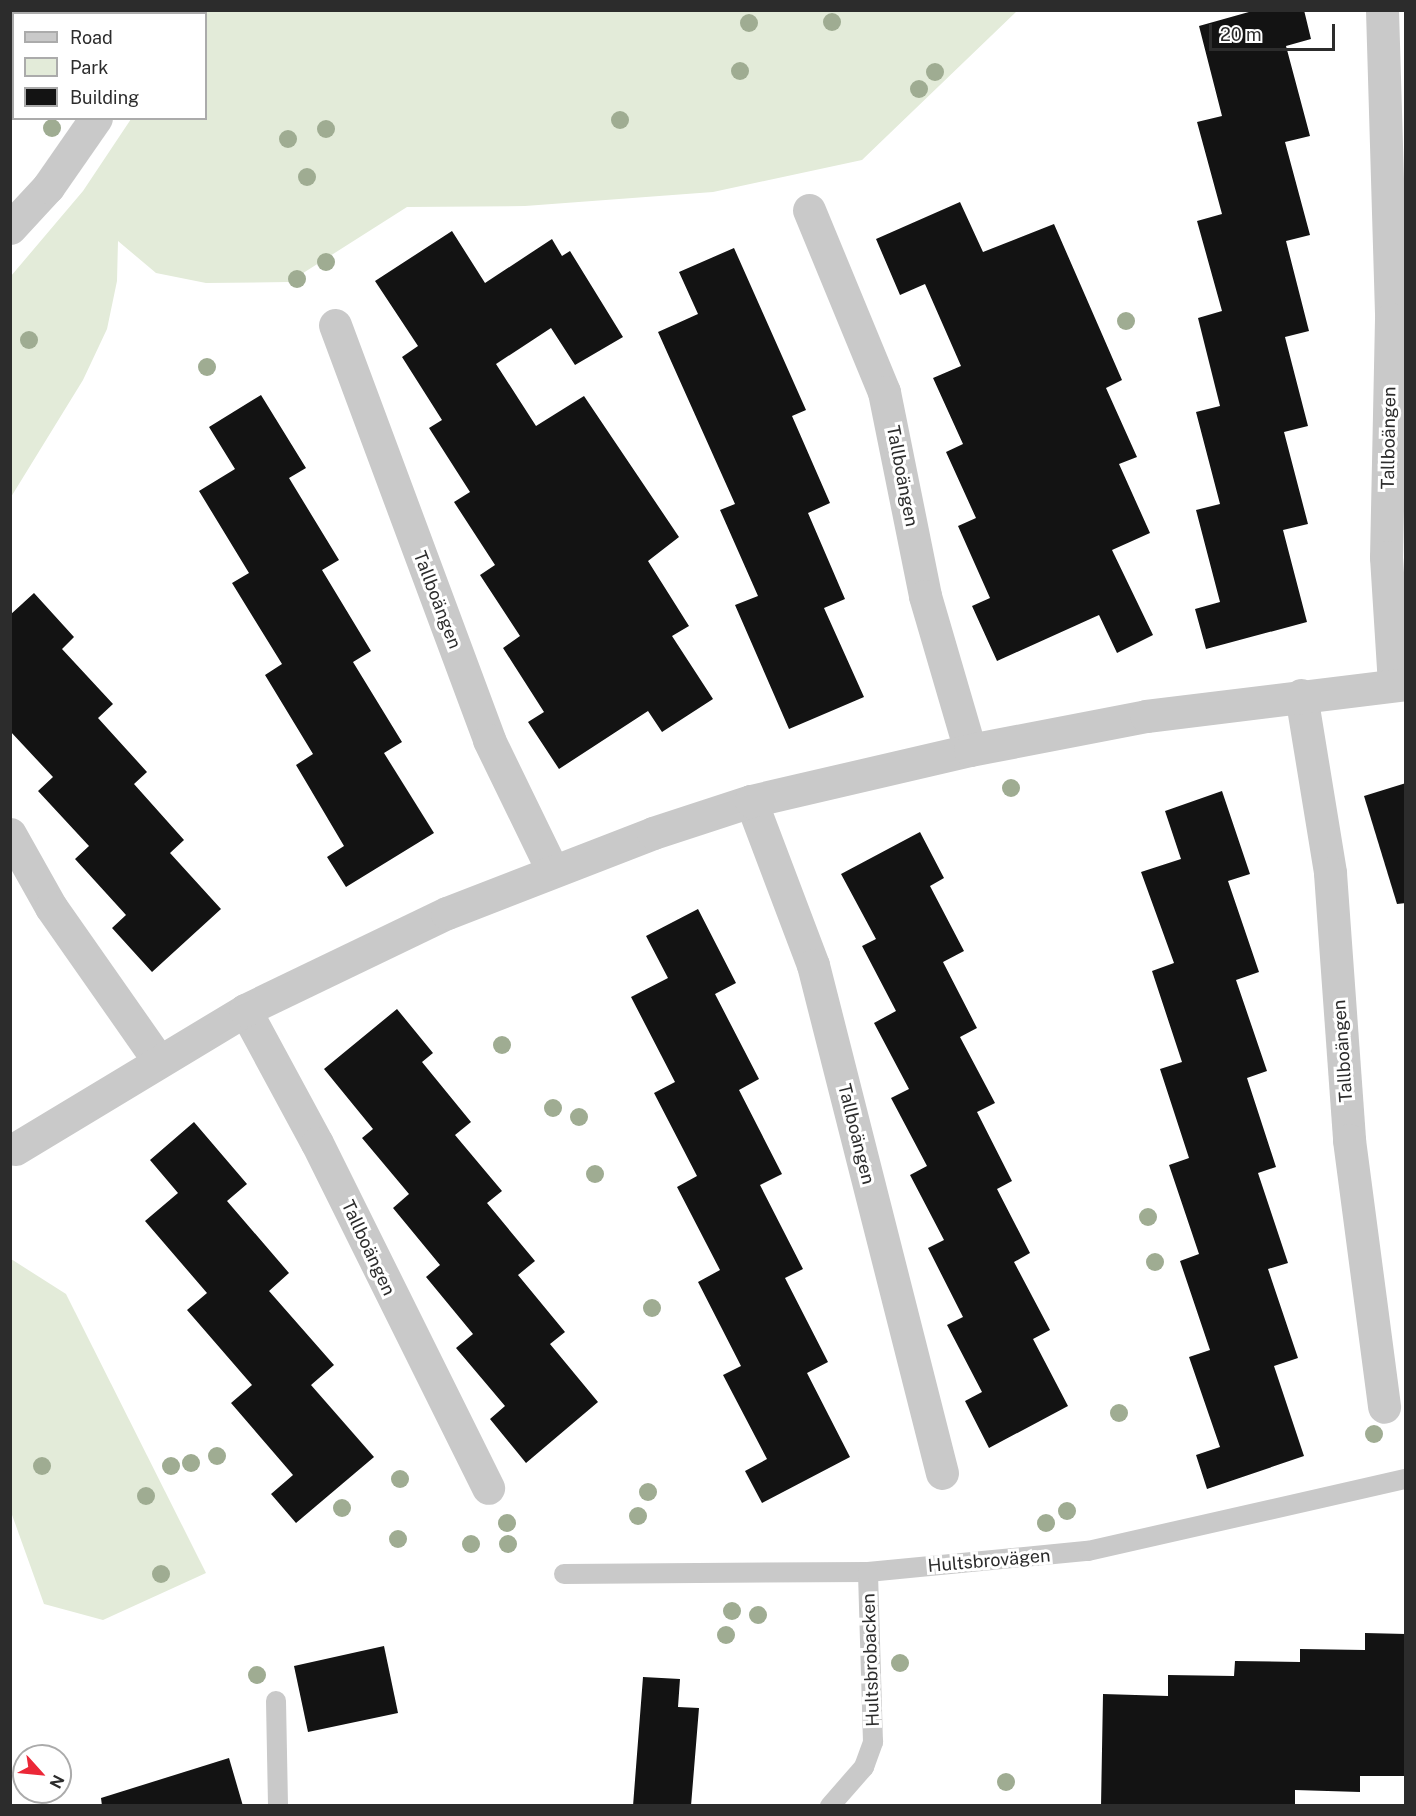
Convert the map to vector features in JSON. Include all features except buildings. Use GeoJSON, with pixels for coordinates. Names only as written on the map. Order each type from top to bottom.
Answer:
{"type":"FeatureCollection","features":[{"type":"Feature","properties":{"kind":"street","name":"Tallboängen"},"geometry":{"type":"LineString","coordinates":[[15,1149],[158,1059],[245,1010],[447,913],[552,870],[751,801],[970,750],[1146,716],[1301,695],[1400,685],[1386,557],[1391,319],[1382,10]]}},
{"type":"Feature","properties":{"kind":"street"},"geometry":{"type":"LineString","coordinates":[[10,228],[48,187],[95,120]]}},
{"type":"Feature","properties":{"kind":"street","name":"Tallboängen"},"geometry":{"type":"LineString","coordinates":[[809,210],[884,392],[924,591],[970,750]]}},
{"type":"Feature","properties":{"kind":"street","name":"Tallboängen"},"geometry":{"type":"LineString","coordinates":[[335,325],[489,740],[552,870]]}},
{"type":"Feature","properties":{"kind":"street","name":"Tallboängen"},"geometry":{"type":"LineString","coordinates":[[1301,695],[1330,873],[1349,1140],[1384,1407]]}},
{"type":"Feature","properties":{"kind":"street","name":"Tallboängen"},"geometry":{"type":"LineString","coordinates":[[751,801],[813,965],[942,1473]]}},
{"type":"Feature","properties":{"kind":"street"},"geometry":{"type":"LineString","coordinates":[[10,834],[51,906],[158,1059]]}},
{"type":"Feature","properties":{"kind":"street","name":"Tallboängen"},"geometry":{"type":"LineString","coordinates":[[245,1010],[317,1143],[488,1488]]}},
{"type":"Feature","properties":{"kind":"lane","name":"Hultsbrovägen"},"geometry":{"type":"LineString","coordinates":[[564,1574],[868,1572],[1088,1551],[1406,1479]]}},
{"type":"Feature","properties":{"kind":"lane","name":"Hultsbrobacken"},"geometry":{"type":"LineString","coordinates":[[830,1806],[864,1767],[873,1742],[868,1572]]}},
{"type":"Feature","properties":{"kind":"lane"},"geometry":{"type":"LineString","coordinates":[[276,1701],[278,1806]]}},
{"type":"Feature","properties":{"kind":"green space"},"geometry":{"type":"Polygon","coordinates":[[[200,10],[1017,10],[862,160],[713,192],[525,206],[407,207],[289,282],[206,283],[156,273],[118,241],[117,281],[107,329],[83,380],[11,497],[11,276],[83,191],[130,120],[207,120],[207,12],[200,10]]]}},
{"type":"Feature","properties":{"kind":"green space"},"geometry":{"type":"Polygon","coordinates":[[[11,1259],[66,1294],[206,1573],[103,1620],[44,1604],[11,1512],[11,1259]]]}}]}
